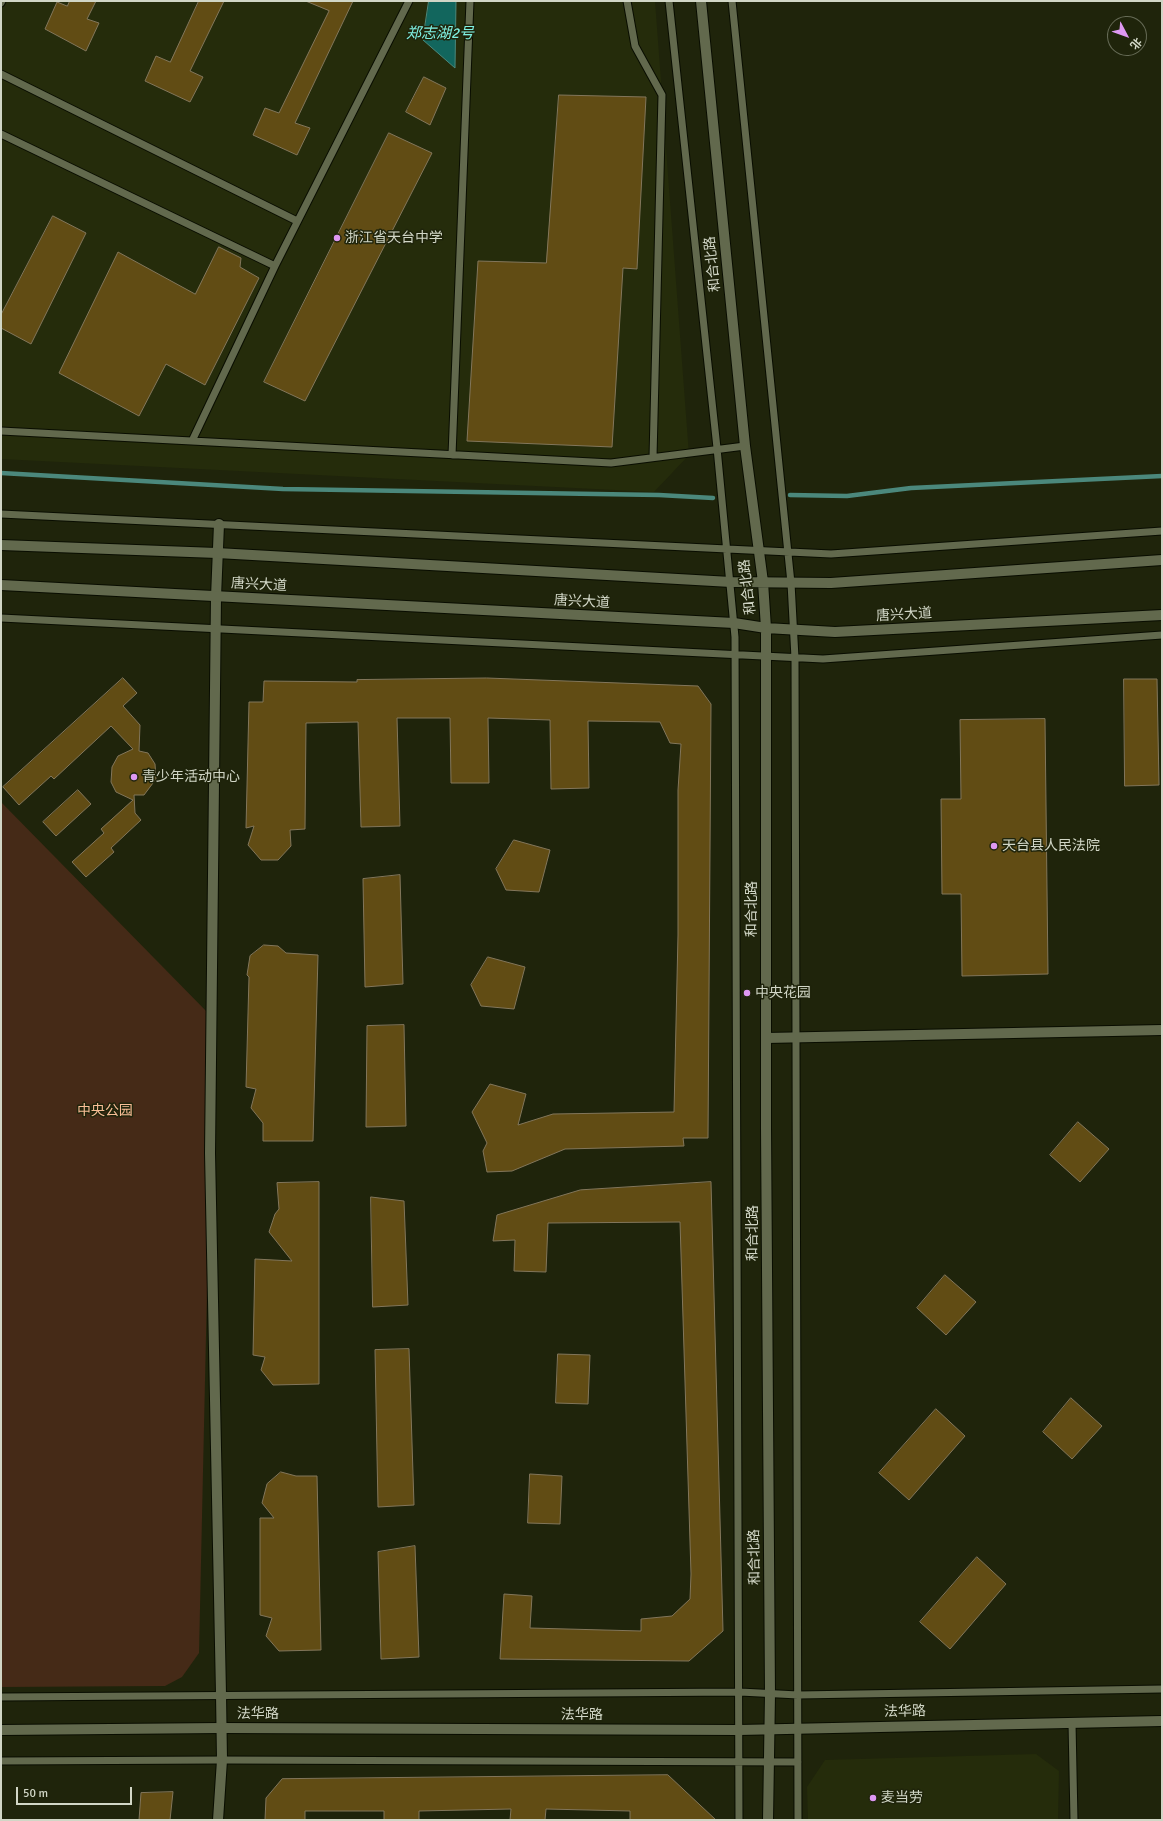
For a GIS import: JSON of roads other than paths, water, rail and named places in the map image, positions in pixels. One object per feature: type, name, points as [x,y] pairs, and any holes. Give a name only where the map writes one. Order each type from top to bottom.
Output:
[{"type":"main road","name":"和合北路","points":[[701,1],[745,446],[763,582],[766,628],[766,1038],[770,1694],[768,1820]]},
{"type":"main road","points":[[218,1820],[222,1760],[210,1153],[215,629],[219,524]]},
{"type":"main road","name":"唐兴大道","points":[[1,545],[217,553],[731,582],[791,583],[831,583],[1162,560]]},
{"type":"main road","name":"唐兴大道","points":[[1,585],[734,624],[766,628],[835,632],[1162,615]]},
{"type":"main road","points":[[766,1038],[1162,1030]]},
{"type":"main road","name":"法华路","points":[[1,1730],[221,1728],[740,1730],[769,1728],[1162,1721]]},
{"type":"lane","points":[[192,441],[275,266],[409,1]]},
{"type":"lane","points":[[452,455],[470,1]]},
{"type":"lane","points":[[627,1],[634,46],[662,95],[653,457]]},
{"type":"lane","points":[[669,1],[728,549],[734,624],[740,1692],[738,1762],[739,1820]]},
{"type":"lane","points":[[732,1],[788,552],[794,629],[798,1820]]},
{"type":"lane","points":[[1,74],[298,221]]},
{"type":"lane","points":[[1,134],[275,266]]},
{"type":"lane","points":[[1,431],[611,463],[717,448],[745,446]]},
{"type":"lane","points":[[1,514],[831,554],[1162,530]]},
{"type":"lane","points":[[1,618],[823,659],[1162,635]]},
{"type":"lane","points":[[1,1697],[221,1694],[740,1692],[798,1695],[1162,1689]]},
{"type":"lane","points":[[1072,1722],[1074,1820]]},
{"type":"lane","points":[[1,1761],[222,1760],[798,1762]]},
{"type":"water","name":"郑志湖2号","points":[[429,1],[456,1],[455,68],[423,40]]},
{"type":"waterway","points":[[1,473],[283,489],[659,495],[713,498]]},
{"type":"waterway","points":[[790,495],[847,496],[911,488],[1162,476]]},
{"type":"place","name":"浙江省天台中学","points":[[337,238]]},
{"type":"place","name":"青少年活动中心","points":[[134,777]]},
{"type":"place","name":"天台县人民法院","points":[[994,846]]},
{"type":"place","name":"中央花园","points":[[747,993]]},
{"type":"place","name":"麦当劳","points":[[873,1798]]},
{"type":"park label","name":"中央公园","points":[[105,1111]]}]
